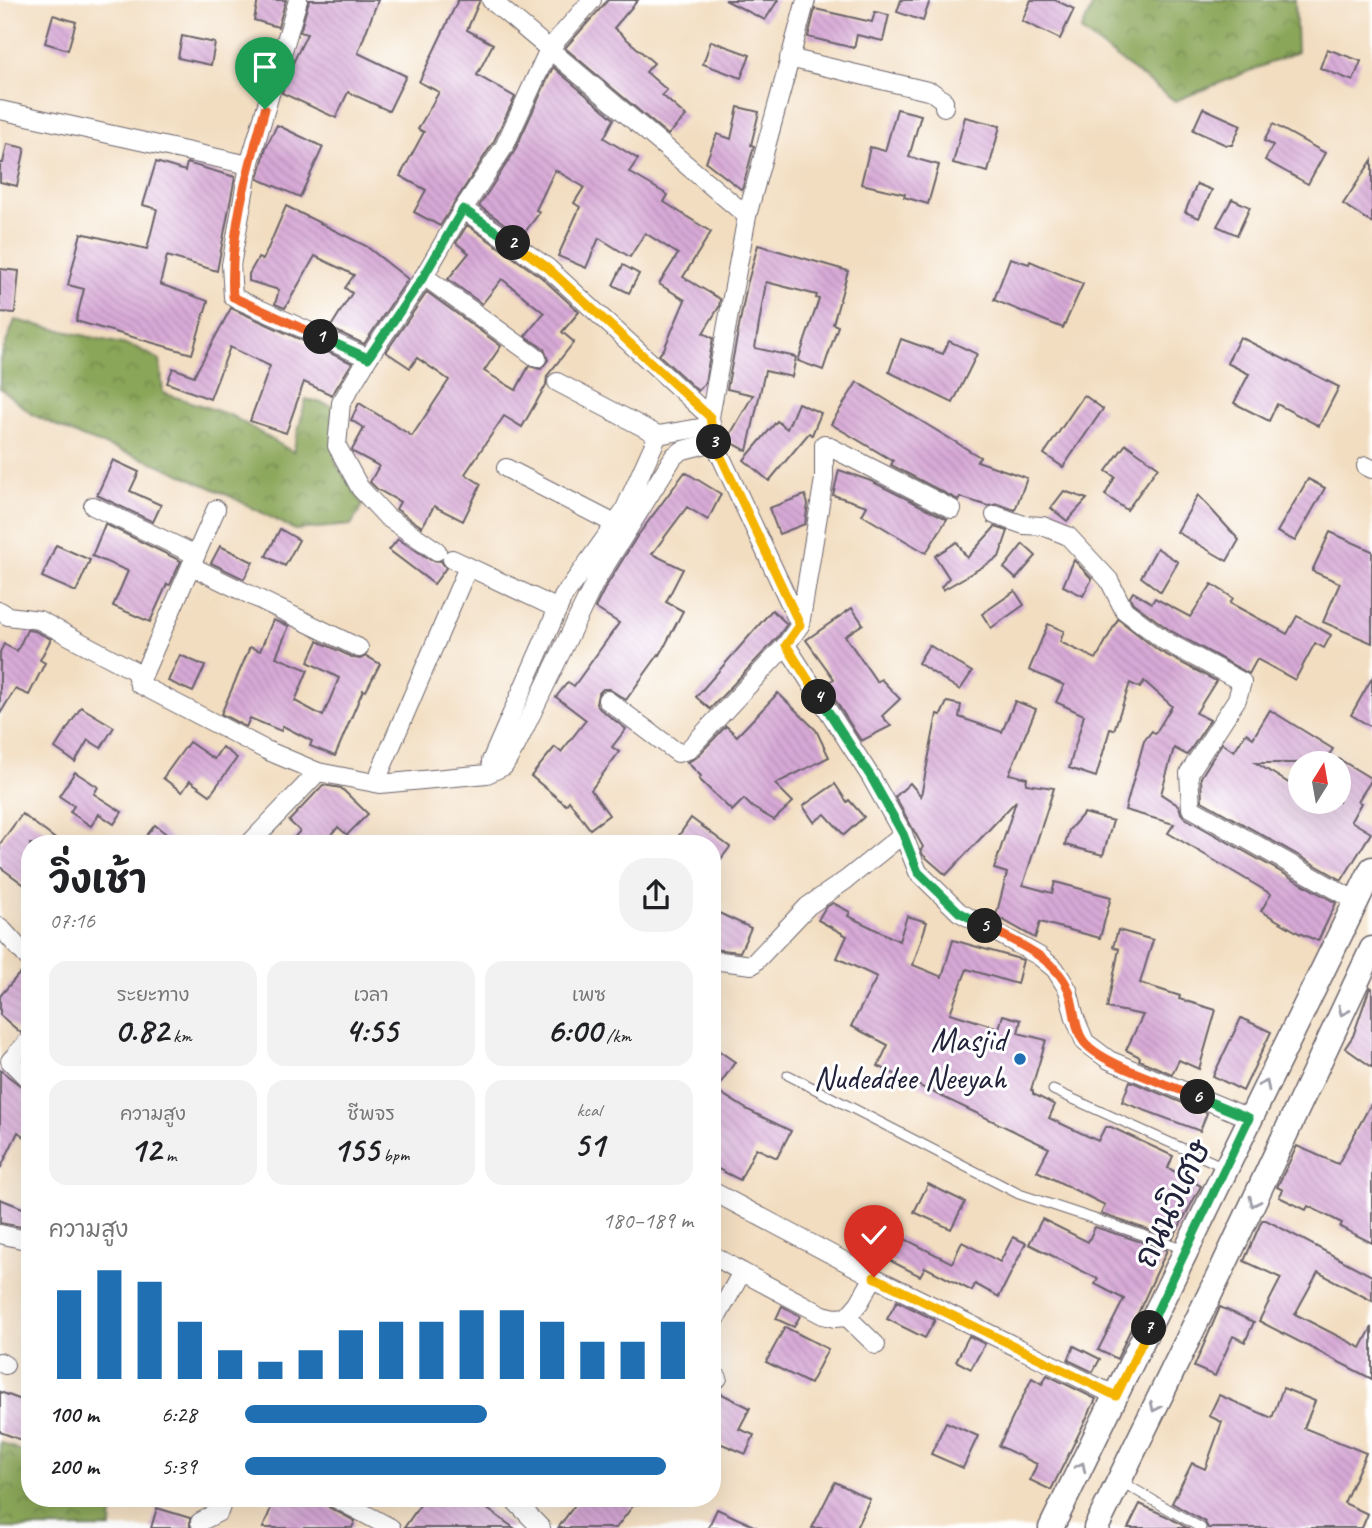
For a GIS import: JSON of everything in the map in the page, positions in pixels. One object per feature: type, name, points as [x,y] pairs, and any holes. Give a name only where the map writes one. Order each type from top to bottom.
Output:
[{"type":"main road","name":"ถนนวิเศษ","points":[[1051,1528],[1372,869]]},
{"type":"main road","points":[[1096,1528],[1224,1265],[1372,949]]},
{"type":"street","points":[[298,0],[249,165],[231,265],[233,297],[368,358]]},
{"type":"street","points":[[491,0],[747,216]]},
{"type":"street","points":[[558,609],[453,559],[387,517],[360,488],[337,446],[341,403],[504,146],[549,49],[592,0]]},
{"type":"street","points":[[0,611],[8,616],[38,620],[135,671],[139,684],[266,750],[318,772],[380,784],[487,774],[504,766],[595,582],[674,456],[712,428],[747,216],[806,0]]},
{"type":"street","points":[[789,58],[932,92],[944,101],[944,107]]},
{"type":"street","points":[[0,110],[249,165]]},
{"type":"street","points":[[463,209],[548,268],[712,428],[800,625]]},
{"type":"street","points":[[424,276],[537,358]]},
{"type":"street","points":[[557,382],[659,435],[712,428]]},
{"type":"street","points":[[491,761],[563,597],[622,513],[659,435]]},
{"type":"street","points":[[607,700],[678,753],[688,750],[786,645],[800,625],[824,478],[824,444],[952,509]]},
{"type":"street","points":[[506,468],[615,524]]},
{"type":"street","points":[[93,506],[359,648]]},
{"type":"street","points":[[139,684],[216,509]]},
{"type":"street","points":[[995,515],[1024,525],[1043,526],[1068,536],[1109,580],[1124,610],[1165,641],[1242,682],[1237,699],[1189,773],[1191,808],[1356,901]]},
{"type":"street","points":[[380,772],[453,559]]},
{"type":"street","points":[[786,645],[871,777],[903,834],[918,872],[959,912],[1039,956],[1055,969],[1069,990],[1084,1042],[1109,1060],[1249,1118]]},
{"type":"street","points":[[258,835],[318,772]]},
{"type":"street","points":[[721,962],[752,965],[808,906],[846,880],[903,834]]},
{"type":"street","points":[[0,927],[21,950]]},
{"type":"street","points":[[21,1049],[10,1061],[21,1072]]},
{"type":"street","points":[[721,1196],[874,1277],[1116,1396]]},
{"type":"street","points":[[0,1234],[21,1239]]},
{"type":"street","points":[[721,1260],[824,1315],[835,1318],[847,1317],[859,1303],[874,1277]]},
{"type":"street","points":[[721,1309],[742,1272]]},
{"type":"street","points":[[847,1317],[876,1345]]},
{"type":"street","points":[[200,1522],[219,1512],[221,1507]]},
{"type":"street","points":[[352,1507],[391,1528]]},
{"type":"street","points":[[521,1507],[541,1528]]},
{"type":"lane","points":[[788,1075],[1019,1194],[1187,1250]]},
{"type":"lane","points":[[1053,1090],[1225,1168]]},
{"type":"lane","points":[[1119,1480],[1201,1528]]},
{"type":"green space","points":[[1095,0],[1295,0],[1297,52],[1175,101],[1081,31]]},
{"type":"green space","points":[[15,320],[135,347],[160,360],[163,393],[230,415],[293,452],[306,399],[333,406],[336,463],[363,505],[351,525],[295,530],[232,497],[158,464],[79,436],[33,415],[0,388],[0,359]]},
{"type":"green space","points":[[0,1442],[21,1451],[21,1507],[112,1507],[111,1528],[0,1528]]},
{"type":"building","points":[[258,0],[286,0],[278,27],[254,20]]},
{"type":"building","points":[[309,0],[378,0],[358,53],[406,76],[389,111],[348,92],[336,118],[282,93],[288,73],[307,34],[300,32]]},
{"type":"building","points":[[458,0],[480,0],[467,30],[493,44],[477,75],[515,97],[494,141],[440,226],[414,212],[426,190],[400,176],[424,132],[418,129],[439,92],[419,82]]},
{"type":"building","points":[[608,0],[638,0],[614,28],[654,63],[646,72],[667,90],[662,95],[686,116],[668,135],[565,48]]},
{"type":"building","points":[[725,0],[778,0],[765,20]]},
{"type":"building","points":[[901,0],[930,0],[923,21],[897,12]]},
{"type":"building","points":[[1031,0],[1055,0],[1074,9],[1060,39],[1022,21]]},
{"type":"building","points":[[815,9],[872,22],[875,12],[889,15],[883,41],[857,35],[854,48],[808,37]]},
{"type":"building","points":[[53,15],[76,22],[68,50],[45,43]]},
{"type":"building","points":[[182,36],[215,43],[211,65],[178,58]]},
{"type":"building","points":[[711,41],[750,55],[741,78],[703,64]]},
{"type":"building","points":[[1327,49],[1361,61],[1353,81],[1320,68]]},
{"type":"building","points":[[553,67],[614,119],[604,138],[638,159],[629,172],[668,195],[664,202],[711,232],[683,277],[720,299],[719,307],[703,333],[713,338],[705,383],[698,391],[659,355],[685,300],[659,284],[678,254],[645,233],[630,257],[599,238],[586,268],[558,256],[580,207],[574,203],[584,187],[555,170],[536,210],[540,212],[522,236],[479,206],[514,152]]},
{"type":"building","points":[[738,107],[759,112],[751,145],[754,146],[742,190],[706,162],[717,134],[731,139]]},
{"type":"building","points":[[1203,108],[1241,125],[1232,145],[1226,145],[1193,130]]},
{"type":"building","points":[[897,109],[921,115],[909,157],[939,165],[928,204],[904,197],[905,194],[861,184],[870,147],[885,151]]},
{"type":"building","points":[[965,117],[1000,126],[988,172],[953,163]]},
{"type":"building","points":[[1273,124],[1325,153],[1308,184],[1265,160],[1273,145],[1264,141]]},
{"type":"building","points":[[277,125],[323,147],[300,197],[258,179],[266,147]]},
{"type":"building","points":[[7,144],[25,148],[17,186],[0,182],[0,163],[3,163]]},
{"type":"building","points":[[1372,160],[1372,223],[1343,204]]},
{"type":"building","points":[[156,162],[185,171],[187,163],[235,177],[217,271],[167,256],[160,284],[208,301],[192,354],[76,321],[84,289],[68,285],[81,233],[147,249],[157,209],[143,205]]},
{"type":"building","points":[[1197,184],[1212,190],[1199,218],[1185,212]]},
{"type":"building","points":[[1232,199],[1250,207],[1237,235],[1217,226]]},
{"type":"building","points":[[286,206],[366,246],[408,279],[364,344],[330,328],[352,293],[345,288],[354,275],[315,256],[285,308],[275,304],[279,290],[249,281],[249,274],[258,258],[263,260]]},
{"type":"building","points":[[467,225],[541,277],[579,312],[562,332],[574,342],[547,376],[546,385],[522,427],[504,416],[465,474],[481,484],[463,521],[434,506],[422,527],[396,509],[400,502],[370,482],[379,466],[353,452],[364,428],[351,420],[359,403],[412,436],[449,380],[417,358],[410,368],[386,352],[427,292],[501,346],[484,371],[516,390],[529,366],[541,369],[548,360],[544,349],[525,336],[544,313],[502,279],[482,304],[448,279],[469,253],[456,243]]},
{"type":"building","points":[[758,245],[848,271],[833,324],[838,326],[823,370],[798,361],[819,299],[816,298],[817,295],[766,282],[755,348],[796,357],[792,377],[765,371],[747,451],[727,440],[753,395],[727,389],[747,285]]},
{"type":"building","points":[[1010,258],[1029,264],[1030,261],[1083,284],[1063,328],[994,300]]},
{"type":"building","points":[[623,265],[639,274],[629,293],[613,285]]},
{"type":"building","points":[[0,269],[19,271],[15,313],[0,312]]},
{"type":"building","points":[[231,308],[352,363],[332,395],[304,382],[286,433],[250,421],[270,366],[230,347],[210,399],[167,383],[173,368],[194,376]]},
{"type":"building","points":[[1240,337],[1339,387],[1319,426],[1277,404],[1269,421],[1234,403],[1249,374],[1227,363]]},
{"type":"building","points":[[901,339],[943,354],[949,341],[977,354],[953,403],[889,372]]},
{"type":"building","points":[[857,382],[980,457],[977,461],[1027,478],[1015,510],[998,504],[988,506],[960,497],[958,500],[891,465],[893,461],[831,424]]},
{"type":"building","points":[[1084,395],[1103,409],[1063,467],[1044,454]]},
{"type":"building","points":[[798,403],[821,413],[812,435],[809,433],[769,481],[744,460],[777,421],[787,429]]},
{"type":"building","points":[[1126,444],[1158,467],[1127,510],[1105,495],[1115,477],[1106,471]]},
{"type":"building","points":[[113,460],[139,472],[130,491],[161,505],[153,522],[97,495]]},
{"type":"building","points":[[839,470],[871,481],[947,519],[926,553],[862,515],[867,506],[833,495]]},
{"type":"building","points":[[685,472],[721,494],[708,520],[687,507],[652,554],[683,569],[666,602],[683,611],[660,655],[626,700],[609,689],[603,689],[598,694],[596,704],[600,709],[626,729],[612,747],[619,752],[591,790],[609,815],[590,829],[569,801],[566,805],[531,776],[555,747],[561,752],[586,720],[556,697],[568,682],[574,686],[619,623],[595,608],[636,538]]},
{"type":"building","points":[[1308,479],[1325,488],[1295,541],[1277,532]]},
{"type":"building","points":[[1064,491],[1087,499],[1067,521],[1051,508]]},
{"type":"building","points":[[805,495],[808,504],[805,524],[779,534],[769,508]]},
{"type":"building","points":[[1198,495],[1239,540],[1227,561],[1177,532]]},
{"type":"building","points":[[105,524],[181,561],[150,622],[113,606],[128,571],[92,556]]},
{"type":"building","points":[[995,527],[1008,531],[999,557],[943,590],[941,587],[949,578],[935,556],[957,542],[967,558]]},
{"type":"building","points":[[280,529],[299,540],[285,566],[266,556]]},
{"type":"building","points":[[1330,532],[1372,551],[1372,643],[1323,622],[1340,583],[1312,571]]},
{"type":"building","points":[[398,539],[431,560],[441,561],[446,568],[434,584],[389,550]]},
{"type":"building","points":[[1023,544],[1036,556],[1016,579],[1004,568]]},
{"type":"building","points":[[56,545],[90,560],[76,592],[42,577]]},
{"type":"building","points":[[220,546],[253,562],[244,579],[211,563]]},
{"type":"building","points":[[1157,548],[1178,562],[1161,592],[1141,577]]},
{"type":"building","points":[[1074,560],[1092,579],[1083,596],[1063,586]]},
{"type":"building","points":[[1212,584],[1233,598],[1230,603],[1287,634],[1297,616],[1331,635],[1324,648],[1315,643],[1295,680],[1257,659],[1249,674],[1171,631],[1133,603],[1130,597],[1133,592],[1152,603],[1155,598],[1190,617]]},
{"type":"building","points":[[1015,591],[1024,605],[991,628],[982,614]]},
{"type":"building","points":[[852,608],[863,624],[845,636],[877,682],[881,679],[900,699],[882,716],[891,726],[861,741],[825,684],[834,679],[806,640]]},
{"type":"building","points":[[772,610],[787,624],[710,709],[696,697]]},
{"type":"building","points":[[1118,619],[1159,651],[1216,681],[1196,713],[1210,720],[1187,755],[1174,748],[1161,794],[1179,806],[1185,818],[1336,903],[1318,941],[1261,911],[1271,894],[1168,833],[1174,824],[1125,810],[1144,741],[1152,731],[1155,734],[1172,706],[1144,681],[1140,688],[1130,683],[1114,730],[1110,729],[1096,777],[1069,768],[1084,715],[1056,702],[1064,685],[1029,670],[1048,624],[1064,631],[1060,642],[1096,659]]},
{"type":"building","points":[[273,620],[289,626],[276,657],[308,670],[295,701],[323,716],[339,678],[308,662],[318,641],[354,658],[366,656],[380,664],[366,691],[363,690],[335,756],[310,746],[312,741],[283,726],[281,731],[250,718],[246,727],[221,714],[250,647],[260,651]]},
{"type":"building","points":[[27,630],[51,639],[40,660],[45,663],[29,695],[15,689],[0,714],[0,652],[4,644],[17,651]]},
{"type":"building","points":[[929,645],[972,672],[960,690],[918,663]]},
{"type":"building","points":[[180,655],[205,666],[193,692],[168,681]]},
{"type":"building","points":[[1372,678],[1372,727],[1351,715]]},
{"type":"building","points":[[778,693],[816,730],[829,757],[775,784],[793,802],[774,820],[744,799],[732,811],[699,779],[701,776],[687,762],[696,758],[726,726],[737,736]]},
{"type":"building","points":[[1015,701],[1036,709],[1009,774],[1027,778],[1026,784],[1054,788],[1023,885],[1052,893],[1055,882],[1111,897],[1100,938],[1040,922],[1035,938],[996,916],[1007,873],[994,869],[1016,801],[946,875],[923,855],[923,847],[895,797],[910,783],[921,796],[937,714],[941,715],[947,702],[961,705],[959,717],[1002,732]]},
{"type":"building","points":[[81,707],[114,727],[101,748],[88,740],[75,762],[55,748]]},
{"type":"building","points":[[1270,710],[1333,749],[1288,751],[1288,763],[1256,763],[1288,783],[1288,814],[1351,814],[1351,766],[1372,779],[1358,801],[1361,803],[1351,821],[1371,833],[1342,880],[1202,801],[1201,777],[1222,743],[1234,751],[1246,733],[1253,738]]},
{"type":"building","points":[[189,742],[214,759],[222,747],[237,758],[210,795],[190,781],[182,792],[163,778]]},
{"type":"building","points":[[75,772],[98,787],[94,794],[122,812],[114,824],[99,814],[91,826],[70,812],[74,806],[59,796]]},
{"type":"building","points":[[835,784],[847,802],[849,800],[864,817],[844,835],[825,814],[814,822],[803,806]]},
{"type":"building","points":[[323,785],[341,788],[368,814],[347,835],[338,827],[331,835],[296,835],[300,831],[289,821]]},
{"type":"building","points":[[1084,813],[1113,821],[1103,855],[1065,845],[1069,830]]},
{"type":"building","points":[[22,814],[50,835],[21,835],[21,882],[0,867],[0,844]]},
{"type":"building","points":[[691,818],[714,835],[679,835]]},
{"type":"building","points":[[155,825],[168,835],[147,835]]},
{"type":"building","points":[[721,840],[730,847],[721,859]]},
{"type":"building","points":[[833,903],[850,912],[848,916],[899,941],[907,916],[927,922],[913,965],[942,977],[953,940],[1023,960],[1017,984],[967,969],[950,1013],[999,1028],[1003,1015],[1021,1020],[1018,1033],[1046,1040],[1031,1090],[1033,1094],[1055,1105],[1049,1118],[1098,1141],[1105,1127],[1111,1127],[1173,1156],[1168,1168],[1201,1186],[1173,1238],[1101,1214],[1105,1205],[1037,1171],[1049,1148],[878,1066],[888,1045],[851,1026],[877,977],[837,958],[847,936],[818,920],[825,908]]},
{"type":"building","points":[[721,914],[751,928],[740,952],[721,950]]},
{"type":"building","points":[[1118,930],[1153,940],[1140,983],[1216,1010],[1199,1069],[1179,1060],[1172,1074],[1139,1060],[1140,1057],[1126,1050],[1143,1015],[1107,1008],[1119,949],[1113,947]]},
{"type":"building","points":[[19,974],[21,976],[21,1033],[0,1015],[0,996]]},
{"type":"building","points":[[1370,987],[1372,1067],[1345,1048],[1353,1036]]},
{"type":"building","points":[[1241,1018],[1271,1032],[1243,1091],[1213,1076]]},
{"type":"building","points":[[721,1052],[735,1062],[721,1083]]},
{"type":"building","points":[[0,1070],[21,1086],[21,1134],[18,1132],[0,1169]]},
{"type":"building","points":[[1130,1081],[1207,1113],[1200,1131],[1122,1102]]},
{"type":"building","points":[[721,1093],[791,1131],[777,1158],[756,1148],[740,1180],[721,1170]]},
{"type":"building","points":[[1372,1102],[1372,1243],[1340,1227],[1342,1223],[1308,1206],[1306,1210],[1279,1197],[1283,1190],[1277,1187],[1297,1146],[1338,1164]]},
{"type":"building","points":[[928,1184],[965,1202],[951,1229],[914,1212]]},
{"type":"building","points":[[0,1199],[21,1207],[21,1227],[0,1223]]},
{"type":"building","points":[[1042,1219],[1088,1242],[1095,1227],[1167,1250],[1117,1359],[1098,1350],[1124,1299],[1095,1284],[1098,1279],[1029,1244]]},
{"type":"building","points":[[1262,1220],[1372,1276],[1372,1301],[1318,1272],[1295,1314],[1361,1348],[1372,1327],[1372,1379],[1259,1321],[1281,1278],[1244,1261]]},
{"type":"building","points":[[899,1236],[952,1263],[962,1242],[1000,1262],[1013,1237],[1026,1243],[999,1297],[975,1284],[972,1291],[925,1267],[920,1276],[887,1259]]},
{"type":"building","points":[[897,1301],[935,1320],[925,1338],[887,1319]]},
{"type":"building","points":[[782,1306],[800,1316],[794,1327],[776,1319]]},
{"type":"building","points":[[1220,1307],[1254,1322],[1245,1342],[1233,1336],[1215,1376],[1194,1367]]},
{"type":"building","points":[[785,1327],[828,1349],[810,1384],[766,1362]]},
{"type":"building","points":[[969,1336],[985,1344],[971,1369],[956,1361]]},
{"type":"building","points":[[1074,1346],[1100,1359],[1093,1372],[1068,1360]]},
{"type":"building","points":[[1047,1375],[1096,1399],[1051,1490],[1030,1480],[1037,1464],[999,1446],[1032,1378],[1042,1384]]},
{"type":"building","points":[[1283,1388],[1315,1401],[1304,1428],[1366,1453],[1344,1503],[1368,1514],[1362,1528],[1208,1528],[1205,1522],[1172,1503],[1192,1463],[1205,1469],[1222,1422],[1209,1416],[1219,1395],[1272,1418]]},
{"type":"building","points":[[0,1392],[21,1400],[21,1440],[0,1432]]},
{"type":"building","points":[[721,1394],[750,1408],[739,1429],[754,1435],[746,1454],[721,1444]]},
{"type":"building","points":[[946,1422],[978,1436],[963,1468],[931,1454]]},
{"type":"building","points":[[835,1482],[870,1499],[856,1528],[812,1528]]},
{"type":"building","points":[[1140,1504],[1166,1516],[1187,1528],[1128,1528]]},
{"type":"building","points":[[271,1507],[329,1507],[355,1521],[352,1528],[263,1528]]},
{"type":"building","points":[[419,1507],[485,1507],[514,1528],[404,1528]]},
{"type":"building","points":[[573,1507],[632,1507],[616,1528],[558,1528]]},
{"type":"building","points":[[157,1508],[190,1518],[190,1528],[151,1528]]},
{"type":"building","points":[[717,1509],[758,1528],[708,1528]]},
{"type":"place","name":"Masjid Nudeddee Neeyah","points":[[1020,1059]]},
{"type":"route","points":[[265,109],[249,165],[231,265],[233,297],[368,358],[424,276],[463,209],[548,268],[710,417],[714,442],[800,625],[786,645],[871,777],[903,834],[918,872],[959,912],[1039,956],[1055,969],[1069,990],[1084,1042],[1109,1060],[1249,1118],[1116,1396],[874,1277]]}]
